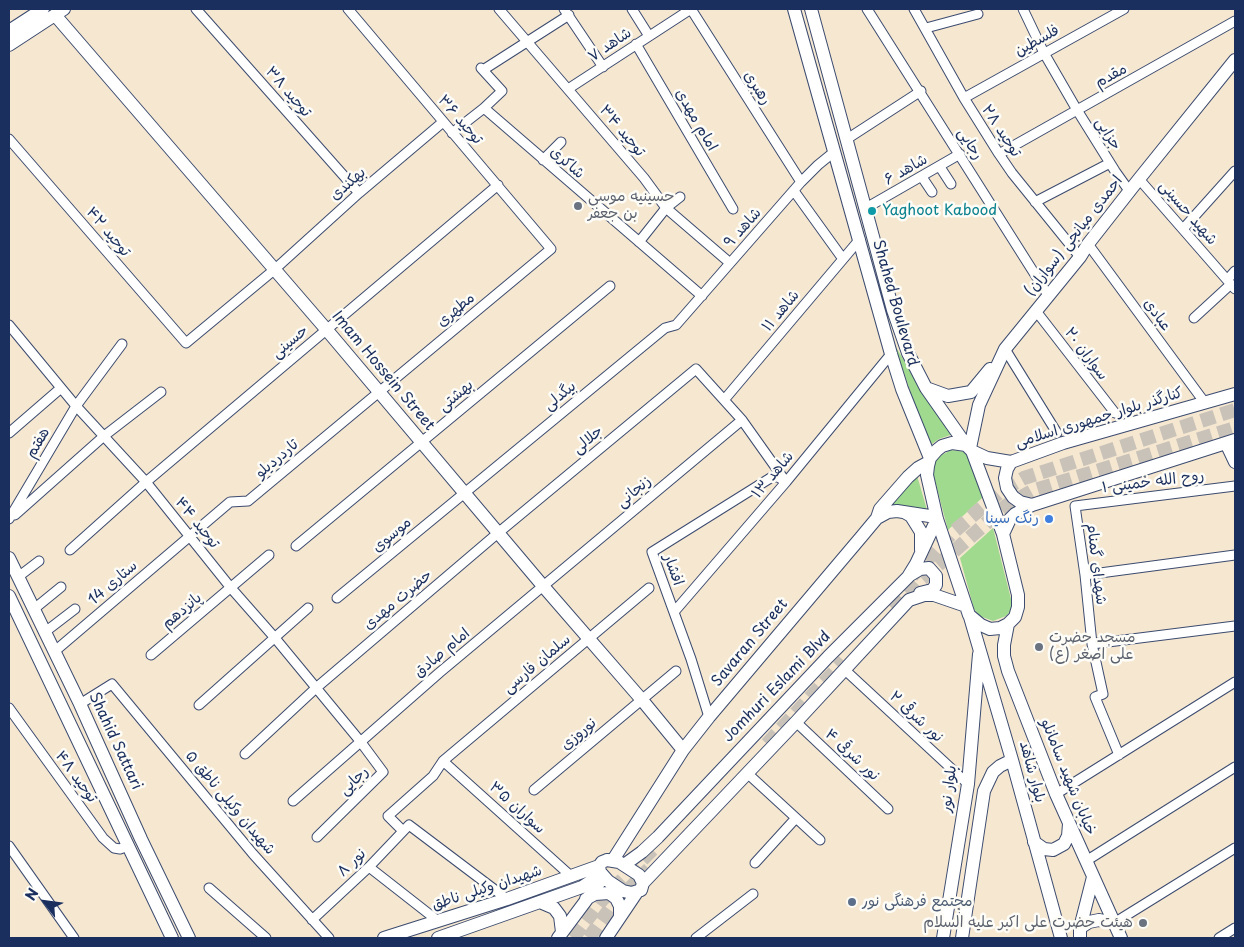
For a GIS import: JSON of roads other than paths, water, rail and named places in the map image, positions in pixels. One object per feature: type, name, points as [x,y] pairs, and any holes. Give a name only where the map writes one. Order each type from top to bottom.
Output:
[{"type":"main road","points":[[9,31],[43,9]]},
{"type":"main road","name":"Shahed Boulevard","points":[[794,9],[891,354],[902,389],[930,460]]},
{"type":"main road","name":"Shahed Boulevard","points":[[811,9],[894,310],[908,353],[926,388],[969,448],[1003,534]]},
{"type":"main road","points":[[9,44],[60,12]]},
{"type":"main road","name":"Imam Hossein Street","points":[[60,12],[274,270],[683,750]]},
{"type":"main road","name":"احمدی میانجی (سواران)","points":[[969,448],[979,405],[1006,349],[1235,60]]},
{"type":"main road","points":[[926,388],[948,396],[971,392],[1006,349]]},
{"type":"main road","name":"کنارگذر بلوار جمهوری اسلامی","points":[[969,448],[995,460],[1011,462],[1063,443],[1235,394]]},
{"type":"main road","points":[[1003,534],[1010,519],[1015,514],[1032,505],[1230,441],[1235,462]]},
{"type":"main road","name":"Savaran Street","points":[[618,862],[683,750],[708,717],[877,518],[880,509],[908,477],[930,460],[937,450],[947,444],[957,443],[969,448]]},
{"type":"main road","name":"بلوار شاهد","points":[[930,460],[926,475],[936,518],[979,644],[1061,938]]},
{"type":"main road","points":[[1011,462],[1005,478],[1007,488],[1013,497],[1020,502],[1032,505]]},
{"type":"main road","points":[[877,518],[888,512],[904,512],[936,518]]},
{"type":"main road","points":[[904,512],[911,516],[921,532],[920,555]]},
{"type":"main road","name":"Jomhuri Eslami Blvd","points":[[602,872],[602,862],[607,860],[618,862],[642,852],[828,657],[908,577],[936,518]]},
{"type":"main road","name":"خیابان شهید سامانلو","points":[[1003,534],[1018,595],[1018,607],[1015,617],[1008,624],[1004,646],[1004,656],[1008,671],[1056,794],[1121,938]]},
{"type":"main road","name":"Shahid Sattari","points":[[9,558],[80,704],[141,839],[189,938]]},
{"type":"main road","points":[[560,935],[602,872],[614,886],[623,891],[632,893],[640,887],[909,600],[918,594],[932,590],[937,580],[933,571],[929,568],[920,569],[908,577]]},
{"type":"main road","points":[[909,600],[924,595],[934,595],[968,610],[981,625],[990,629],[1000,628],[1008,624]]},
{"type":"main road","points":[[9,596],[172,938]]},
{"type":"main road","name":"بلوار نور","points":[[943,938],[968,784],[979,644]]},
{"type":"main road","points":[[962,938],[984,790],[993,772],[1012,760]]},
{"type":"main road","points":[[1034,842],[1044,849],[1053,850],[1064,844],[1068,836],[1069,824]]},
{"type":"main road","points":[[128,846],[141,839]]},
{"type":"main road","points":[[642,852],[643,864],[646,867],[654,869],[659,867]]},
{"type":"main road","points":[[606,938],[640,887],[639,875],[618,862]]},
{"type":"main road","name":"شهیدان وکیلی ناطق","points":[[384,938],[572,877],[602,872]]},
{"type":"main road","name":"شهیدان وکیلی ناطق","points":[[438,938],[582,887],[602,872]]},
{"type":"main road","points":[[1080,933],[1093,877]]},
{"type":"main road","points":[[586,898],[595,894],[609,894],[616,898],[620,906],[620,917]]},
{"type":"main road","points":[[540,902],[554,908],[560,916],[560,935]]},
{"type":"main road","points":[[1080,933],[1089,922],[1099,920],[1114,923]]},
{"type":"street","name":"توحید ۳۸","points":[[196,9],[359,193]]},
{"type":"street","name":"توحید ۳۶","points":[[348,9],[551,248]]},
{"type":"street","name":"توحید ۳۴","points":[[499,9],[644,178],[666,208],[730,263]]},
{"type":"street","points":[[632,9],[649,36]]},
{"type":"street","name":"شاهد ۷","points":[[568,89],[689,9]]},
{"type":"street","name":"رهبری","points":[[689,9],[801,182]]},
{"type":"street","name":"رجایی","points":[[867,9],[921,91],[1048,295]]},
{"type":"street","name":"توحید ۲۸","points":[[914,9],[964,98],[999,154],[1080,258]]},
{"type":"street","name":"جزایی","points":[[1024,9],[1044,53],[1110,163],[1130,192]]},
{"type":"street","name":"فلسطین","points":[[964,98],[1124,9]]},
{"type":"street","points":[[452,133],[502,91],[482,69],[527,41],[566,12],[603,67]]},
{"type":"street","points":[[926,28],[978,14]]},
{"type":"street","name":"مقدم","points":[[999,154],[1235,21]]},
{"type":"street","name":"امام مهدی","points":[[636,44],[733,209]]},
{"type":"street","points":[[847,139],[921,91]]},
{"type":"street","name":"شاکری","points":[[484,108],[702,296]]},
{"type":"street","name":"بهکندی","points":[[186,344],[274,270],[359,193],[443,122]]},
{"type":"street","name":"توحید ۴۲","points":[[9,139],[186,344]]},
{"type":"street","points":[[543,160],[561,142]]},
{"type":"street","name":"شاهد ۹","points":[[676,326],[801,182],[834,152]]},
{"type":"street","name":"شاهد ۶","points":[[866,208],[960,154]]},
{"type":"street","points":[[1035,202],[1110,163]]},
{"type":"street","points":[[940,167],[951,184]]},
{"type":"street","points":[[1183,229],[1235,171]]},
{"type":"street","points":[[922,177],[932,192]]},
{"type":"street","name":"شهید حسینی","points":[[1139,179],[1231,284]]},
{"type":"street","name":"حسینی","points":[[70,550],[146,482],[498,185]]},
{"type":"street","points":[[794,191],[843,259]]},
{"type":"street","points":[[638,242],[666,208],[680,197]]},
{"type":"street","name":"شاهد ۱۱","points":[[724,400],[860,240]]},
{"type":"street","name":"عبادی","points":[[1088,244],[1204,403]]},
{"type":"street","name":"مطهری","points":[[379,392],[551,248]]},
{"type":"street","points":[[1194,318],[1231,284],[1235,271]]},
{"type":"street","name":"بهشتی","points":[[296,546],[610,286]]},
{"type":"street","name":"سواران ۲۰","points":[[1036,310],[1115,414]]},
{"type":"street","name":"توحید ۴۴","points":[[9,325],[76,406],[146,482],[231,588],[360,741]]},
{"type":"street","name":"بیگدلی","points":[[464,493],[665,328],[676,326]]},
{"type":"street","name":"هفتم","points":[[9,519],[76,406],[122,344]]},
{"type":"street","points":[[1006,349],[1057,433]]},
{"type":"street","name":"شاهد ۱۳","points":[[674,612],[786,482],[891,354]]},
{"type":"street","name":"جلالی","points":[[498,533],[696,369],[724,400]]},
{"type":"street","points":[[9,433],[61,388]]},
{"type":"street","points":[[9,519],[104,436],[161,392]]},
{"type":"street","name":"تاردردیلو","points":[[189,535],[230,502],[248,501],[379,392]]},
{"type":"street","points":[[724,400],[742,420],[786,482]]},
{"type":"street","name":"زنجانی","points":[[543,586],[742,420]]},
{"type":"street","name":"افشار","points":[[708,717],[691,659],[652,552],[772,478],[778,477],[786,482]]},
{"type":"street","name":"روح الله خمینی ۱","points":[[1075,506],[1235,486]]},
{"type":"street","name":"موسوی","points":[[337,598],[464,493]]},
{"type":"street","name":"شهدای گمنام","points":[[1075,506],[1092,644],[1103,694],[1095,697],[1119,755]]},
{"type":"street","name":"حضرت مهدی","points":[[245,754],[316,688],[498,533]]},
{"type":"street","name":"ستاری 14","points":[[54,652],[189,535]]},
{"type":"street","name":"پانزدهم","points":[[151,656],[269,555]]},
{"type":"street","points":[[1085,575],[1235,555]]},
{"type":"street","points":[[18,577],[40,560]]},
{"type":"street","name":"امام صادق","points":[[293,802],[360,741],[543,586]]},
{"type":"street","points":[[34,609],[61,587]]},
{"type":"street","name":"سلمان فارسی","points":[[407,828],[388,816],[433,776],[443,760],[649,588]]},
{"type":"street","points":[[45,632],[75,608]]},
{"type":"street","points":[[200,705],[308,608]]},
{"type":"street","points":[[1092,644],[1235,626]]},
{"type":"street","name":"نور شرقی ۲","points":[[845,670],[968,784]]},
{"type":"street","name":"نوروزی","points":[[534,790],[676,671]]},
{"type":"street","points":[[1056,794],[1235,682]]},
{"type":"street","name":"شهیدان وکیلی ناطق ۵","points":[[80,704],[112,684],[252,854],[329,938]]},
{"type":"street","name":"توحید ۴۸","points":[[9,708],[104,838],[114,848],[120,849],[128,846]]},
{"type":"street","name":"نور شرقی ۴","points":[[796,722],[888,809]]},
{"type":"street","name":"رجایی","points":[[316,837],[383,772],[360,741]]},
{"type":"street","name":"سواران ۳۵","points":[[443,760],[572,877]]},
{"type":"street","points":[[1086,861],[1235,766]]},
{"type":"street","points":[[747,773],[820,840]]},
{"type":"street","points":[[755,863],[796,818]]},
{"type":"street","points":[[407,828],[508,899]]},
{"type":"street","name":"نور ۸","points":[[312,920],[369,867],[407,828]]},
{"type":"street","points":[[9,846],[74,938]]},
{"type":"street","points":[[1114,923],[1235,848]]},
{"type":"street","points":[[369,867],[438,921]]},
{"type":"street","points":[[209,888],[266,938]]},
{"type":"street","points":[[696,938],[753,894]]},
{"type":"street","points":[[1219,938],[1235,928]]},
{"type":"tunnel","points":[[912,576],[950,535],[1001,491],[1024,478],[1235,410]]},
{"type":"tunnel","points":[[893,609],[921,580],[1007,505],[1032,491],[1235,428]]},
{"type":"tunnel","points":[[767,744],[844,661]]},
{"type":"tunnel","points":[[573,938],[602,900],[656,846]]},
{"type":"tunnel","points":[[589,938],[611,907],[649,869]]},
{"type":"place","name":"حسینیه موسی بن جعفر","points":[[578,206]]},
{"type":"place","name":"Yaghoot Kabood","points":[[872,211]]},
{"type":"place","name":"رنگ سینا","points":[[1049,519]]},
{"type":"place","name":"مسجد حضرت علی اصغر (ع)","points":[[1039,647]]},
{"type":"place","name":"مجتمع فرهنگی نور","points":[[852,902]]},
{"type":"place","name":"هیئت حضرت علی اکبر علیه السلام","points":[[1143,923]]}]
